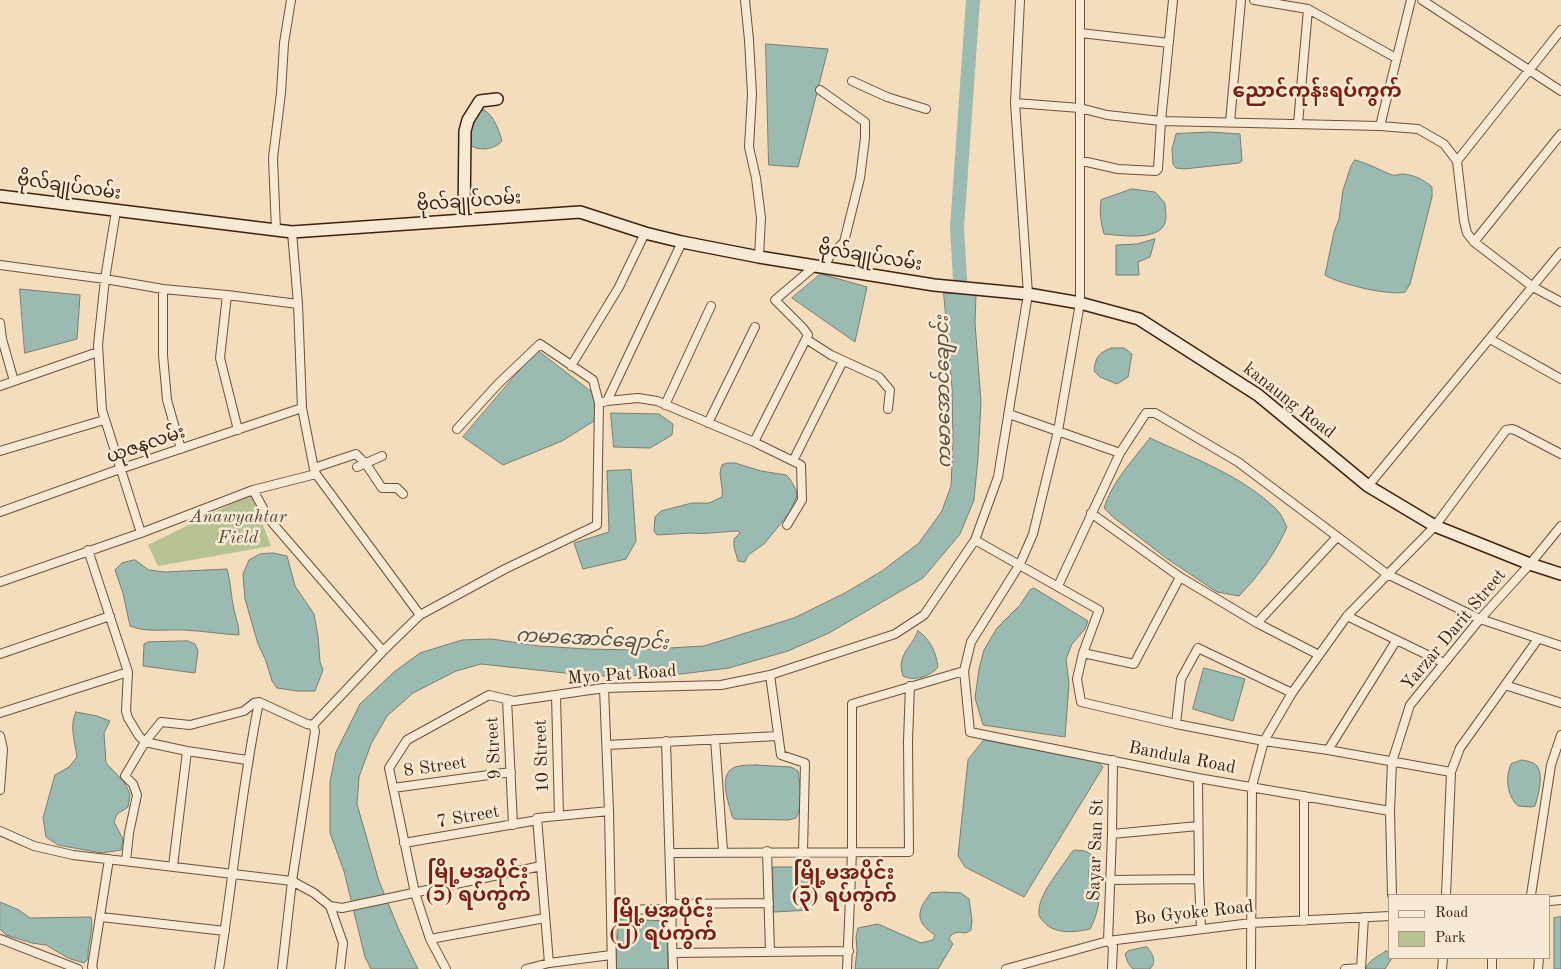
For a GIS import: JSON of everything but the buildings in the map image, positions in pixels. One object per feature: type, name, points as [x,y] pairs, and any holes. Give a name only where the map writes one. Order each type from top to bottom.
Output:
[{"type":"street","points":[[276,230],[273,158],[281,93],[284,43],[291,0]]},
{"type":"street","points":[[745,0],[752,94],[749,147],[756,178],[761,218],[759,257]]},
{"type":"street","name":"Myo Pat Road","points":[[446,969],[430,940],[415,894],[389,768],[407,740],[489,695],[514,701],[604,688],[720,685],[770,675],[895,634],[924,615],[975,540],[998,477],[1028,294],[1015,103],[1020,0]]},
{"type":"street","points":[[847,969],[852,852],[852,704],[964,671],[971,642],[1020,564],[1033,534],[1058,431],[1080,303],[1080,0]]},
{"type":"street","points":[[1080,162],[1118,169],[1156,172],[1160,164],[1161,121],[1174,0]]},
{"type":"street","points":[[1230,122],[1241,0]]},
{"type":"street","points":[[1254,0],[1308,9],[1396,58]]},
{"type":"street","points":[[1380,126],[1411,0]]},
{"type":"street","points":[[1422,0],[1561,91]]},
{"type":"street","points":[[1298,124],[1308,9]]},
{"type":"street","points":[[1456,161],[1561,30]]},
{"type":"street","points":[[1080,33],[1169,44]]},
{"type":"street","points":[[852,81],[887,97],[926,109]]},
{"type":"street","points":[[754,442],[808,336],[803,328],[775,300],[830,258],[844,242],[860,178],[866,138],[865,122],[820,90]]},
{"type":"street","points":[[464,220],[465,131],[468,120],[480,101],[497,99]]},
{"type":"street","points":[[1015,103],[1080,108],[1107,115],[1161,121],[1380,126],[1418,129],[1444,144],[1456,161],[1464,222],[1467,233],[1474,242],[1533,287],[1561,302]]},
{"type":"street","points":[[1474,242],[1561,134]]},
{"type":"street","name":"ဗိုလ်ချုပ်လမ်း","points":[[0,196],[292,232],[580,212],[645,233],[682,242],[759,257],[934,285],[984,291]]},
{"type":"street","points":[[116,211],[98,352],[102,410],[141,532]]},
{"type":"street","points":[[292,232],[298,304],[302,408],[315,472],[420,615]]},
{"type":"street","points":[[571,366],[619,287],[645,233]]},
{"type":"street","points":[[313,725],[420,615],[505,569],[597,525],[597,457],[603,402],[682,242]]},
{"type":"street","points":[[1368,486],[1561,252]]},
{"type":"street","points":[[0,268],[106,279],[163,289],[298,304]]},
{"type":"street","points":[[163,289],[163,355],[167,400],[180,449]]},
{"type":"street","name":"kanaung Road","points":[[984,291],[1028,294],[1080,303],[1139,319],[1258,395],[1368,486],[1435,526],[1530,564],[1561,574]]},
{"type":"street","points":[[227,295],[220,358],[238,430]]},
{"type":"street","points":[[665,405],[711,306]]},
{"type":"street","points":[[0,322],[2,339],[14,381]]},
{"type":"street","points":[[708,423],[755,327]]},
{"type":"street","points":[[806,339],[843,361],[873,373],[883,380],[890,390],[888,409]]},
{"type":"street","points":[[1490,339],[1561,379]]},
{"type":"street","points":[[457,429],[498,384],[540,344],[593,380],[603,402]]},
{"type":"street","points":[[0,386],[98,352]]},
{"type":"street","points":[[793,461],[843,361]]},
{"type":"street","points":[[603,402],[638,398],[657,401],[801,464],[802,500],[787,525]]},
{"type":"street","name":"ယုဇနလမ်း","points":[[0,512],[120,469],[302,408]]},
{"type":"street","points":[[1058,586],[1120,453],[1146,413],[1155,413],[1238,462],[1387,574],[1480,619],[1561,646]]},
{"type":"street","points":[[1009,414],[1120,453]]},
{"type":"street","points":[[0,451],[104,420]]},
{"type":"street","points":[[1251,969],[1252,786],[1264,741],[1292,693],[1348,616],[1435,526],[1506,430],[1512,429],[1517,431],[1561,454]]},
{"type":"street","points":[[0,582],[253,490],[315,472],[355,454],[358,454],[366,464],[382,488],[397,488],[403,494]]},
{"type":"street","points":[[357,467],[382,456]]},
{"type":"street","points":[[253,490],[269,519],[383,651]]},
{"type":"street","points":[[1091,513],[1180,577],[1257,623],[1319,655]]},
{"type":"street","name":"Yarzar Darit Street","points":[[1392,894],[1390,811],[1392,762],[1410,705],[1480,619],[1530,564],[1561,526]]},
{"type":"street","points":[[1257,623],[1337,536]]},
{"type":"street","points":[[975,540],[1100,610],[1083,653],[1077,679],[1082,702],[1176,724],[1264,741],[1328,750],[1451,772]]},
{"type":"street","points":[[88,550],[128,672],[126,711],[135,730],[145,742],[187,752],[247,760]]},
{"type":"street","points":[[1083,653],[1134,664],[1180,577]]},
{"type":"street","points":[[0,654],[110,616]]},
{"type":"street","points":[[1348,616],[1444,663]]},
{"type":"street","points":[[1446,894],[1451,772],[1460,748],[1538,639]]},
{"type":"street","points":[[1328,750],[1396,640]]},
{"type":"street","points":[[1176,724],[1181,679],[1198,648],[1292,693]]},
{"type":"street","name":"Bandula Road","points":[[964,671],[970,732],[1198,778],[1390,811]]},
{"type":"street","points":[[0,713],[128,672]]},
{"type":"street","points":[[770,675],[781,755],[805,763],[804,852]]},
{"type":"street","points":[[1505,685],[1561,703]]},
{"type":"street","points":[[670,852],[909,852],[908,742],[910,686]]},
{"type":"street","points":[[604,688],[612,969]]},
{"type":"street","name":"10 Street","points":[[556,695],[559,816]]},
{"type":"street","name":"9 Street","points":[[507,699],[513,825]]},
{"type":"street","points":[[258,702],[313,725]]},
{"type":"street","points":[[126,861],[137,795],[133,784],[125,776],[145,742],[161,722],[190,725],[244,711],[258,702]]},
{"type":"street","points":[[219,969],[247,760],[258,702]]},
{"type":"street","points":[[282,969],[292,881],[315,731],[313,725]]},
{"type":"street","points":[[1531,894],[1551,765],[1561,735]]},
{"type":"street","points":[[0,736],[4,750],[0,790]]},
{"type":"street","points":[[607,745],[778,736]]},
{"type":"street","points":[[715,739],[723,851]]},
{"type":"street","points":[[666,741],[673,969]]},
{"type":"street","points":[[173,866],[187,752]]},
{"type":"street","name":"Sayar San St","points":[[1112,969],[1113,946],[1108,941],[1113,760]]},
{"type":"street","name":"8 Street","points":[[393,788],[511,772]]},
{"type":"street","points":[[1198,778],[1198,879],[1201,929]]},
{"type":"street","points":[[1304,796],[1304,921]]},
{"type":"street","name":"7 Street","points":[[404,843],[513,825],[538,820],[537,818],[609,812]]},
{"type":"street","points":[[538,820],[549,963]]},
{"type":"street","points":[[1112,834],[1198,826]]},
{"type":"street","points":[[0,831],[34,846],[74,855],[292,881],[314,893],[330,906],[342,908],[541,866]]},
{"type":"street","points":[[768,852],[770,952]]},
{"type":"street","points":[[93,969],[109,859]]},
{"type":"street","points":[[1110,880],[1198,879]]},
{"type":"street","points":[[611,910],[769,903]]},
{"type":"street","points":[[330,906],[343,943],[340,969]]},
{"type":"street","name":"Bo Gyoke Road","points":[[1006,969],[1108,941],[1251,924],[1388,916]]},
{"type":"street","points":[[101,917],[225,931]]},
{"type":"street","points":[[1345,969],[1361,968],[1364,917]]},
{"type":"street","points":[[430,940],[546,918]]},
{"type":"street","points":[[0,939],[78,969]]},
{"type":"street","points":[[673,952],[849,951]]},
{"type":"street","points":[[526,969],[549,963],[611,955]]},
{"type":"green space","name":"Anawyahtar Field","points":[[251,494],[271,546],[158,566],[148,545]]},
{"type":"water","points":[[766,44],[828,49],[798,167],[769,165]]},
{"type":"water","points":[[484,110],[493,119],[502,141],[487,149],[470,145],[469,135],[473,119],[479,112]]},
{"type":"water","points":[[1210,132],[1240,134],[1242,161],[1239,163],[1184,169],[1176,168],[1173,164],[1172,149],[1176,134]]},
{"type":"water","points":[[1355,160],[1392,175],[1403,174],[1415,177],[1432,187],[1432,197],[1410,284],[1405,292],[1398,293],[1364,288],[1341,282],[1325,275],[1334,232],[1339,219],[1343,190]]},
{"type":"water","points":[[1132,189],[1155,192],[1165,203],[1165,223],[1155,233],[1147,235],[1104,234],[1100,209],[1101,200]]},
{"type":"water","points":[[1155,239],[1150,257],[1138,262],[1139,275],[1116,275],[1116,245],[1137,244]]},
{"type":"water","points":[[821,274],[867,287],[855,342],[792,298]]},
{"type":"water","points":[[20,289],[80,295],[77,339],[25,353]]},
{"type":"water","points":[[944,293],[976,295],[975,323],[981,402],[978,458],[974,500],[960,534],[923,578],[829,633],[788,651],[729,668],[673,675],[593,676],[481,664],[456,671],[413,693],[387,716],[371,744],[359,777],[357,804],[379,881],[399,930],[418,969],[371,969],[365,957],[344,871],[330,833],[330,782],[336,752],[360,704],[394,672],[420,653],[462,640],[492,639],[539,646],[587,649],[635,650],[704,646],[794,618],[845,593],[882,571],[919,543],[942,511],[951,486],[953,442],[952,388]]},
{"type":"water","points":[[1112,348],[1124,348],[1132,354],[1128,377],[1117,384],[1100,377],[1094,371],[1098,356]]},
{"type":"water","points":[[537,350],[597,396],[594,421],[562,441],[503,465],[463,437]]},
{"type":"water","points":[[611,413],[659,414],[673,424],[672,435],[650,448],[614,447]]},
{"type":"water","points":[[1150,438],[1217,469],[1249,487],[1264,498],[1282,516],[1287,527],[1282,537],[1266,564],[1239,596],[1217,592],[1166,558],[1104,508],[1112,489]]},
{"type":"water","points":[[728,463],[786,475],[796,490],[797,496],[790,512],[764,544],[748,555],[745,562],[738,561],[734,547],[734,539],[740,533],[739,531],[657,535],[654,531],[655,517],[661,511],[692,503],[709,503],[722,497],[721,469],[722,465]]},
{"type":"water","points":[[631,470],[636,541],[626,559],[583,569],[574,543],[609,532],[607,471]]},
{"type":"water","points":[[273,553],[287,556],[295,586],[314,614],[320,662],[323,670],[315,691],[277,688],[272,681],[258,644],[245,599],[243,574],[249,560],[260,554]]},
{"type":"water","points":[[135,560],[149,570],[165,572],[227,569],[239,635],[184,630],[150,630],[130,626],[123,593],[115,570],[122,563]]},
{"type":"water","points":[[1034,588],[1088,621],[1085,629],[1072,644],[1066,659],[1069,684],[1065,737],[983,725],[975,698],[984,650],[997,628],[1020,605],[1030,590]]},
{"type":"water","points":[[918,631],[932,646],[938,667],[922,677],[907,678],[903,676],[901,663],[905,652]]},
{"type":"water","points":[[188,641],[195,644],[198,651],[195,673],[143,666],[144,644],[148,642]]},
{"type":"water","points":[[1204,668],[1245,679],[1233,721],[1193,709]]},
{"type":"water","points":[[76,712],[97,716],[110,721],[104,733],[106,763],[124,782],[130,794],[128,807],[117,814],[114,822],[123,839],[121,850],[102,853],[58,845],[46,837],[43,818],[55,775],[69,767],[77,757],[73,728]]},
{"type":"water","points":[[984,740],[1097,762],[1103,767],[1024,897],[965,867],[958,856],[968,760]]},
{"type":"water","points":[[1522,760],[1536,765],[1540,775],[1540,786],[1535,806],[1531,807],[1518,806],[1509,792],[1508,775],[1511,764]]},
{"type":"water","points":[[756,765],[791,767],[798,771],[801,801],[796,818],[789,820],[734,819],[727,797],[726,777],[735,767]]},
{"type":"water","points":[[1075,850],[1085,851],[1092,855],[1093,859],[1089,870],[1089,877],[1100,892],[1096,916],[1090,929],[1063,931],[1052,929],[1040,917],[1040,903],[1047,888]]},
{"type":"water","points":[[773,867],[812,867],[811,910],[774,912]]},
{"type":"water","points":[[931,893],[961,893],[969,899],[972,920],[971,930],[951,936],[949,939],[953,944],[938,969],[855,969],[858,928],[878,924],[921,943],[933,940],[935,935],[921,921],[920,911]]},
{"type":"water","points":[[0,902],[19,910],[30,918],[91,917],[92,928],[88,959],[84,963],[68,958],[46,945],[6,935],[0,929]]},
{"type":"water","points":[[1561,917],[1561,969],[1554,969],[1554,918]]},
{"type":"water","points":[[619,919],[667,921],[668,969],[616,969]]},
{"type":"water","points":[[1147,947],[1153,958],[1152,966],[1150,969],[1133,969],[1128,963],[1125,954],[1128,951]]},
{"type":"water","points":[[1386,951],[1388,952],[1388,959],[1391,959],[1385,969],[1366,969],[1371,961]]},
{"type":"waterway","name":"ကမာအောင်ချောင်း","points":[[962,313],[957,228],[973,0]]},
{"type":"district","name":"ညောင်ကုန်းရပ်ကွက်","points":[[1317,92]]},
{"type":"district","name":"မြို့မအပိုင်း (၁) ရပ်ကွက်","points":[[478,884]]},
{"type":"district","name":"မြို့မအပိုင်း (၃) ရပ်ကွက်","points":[[844,886]]},
{"type":"district","name":"မြို့မအပိုင်း (၂) ရပ်ကွက်","points":[[663,924]]}]
